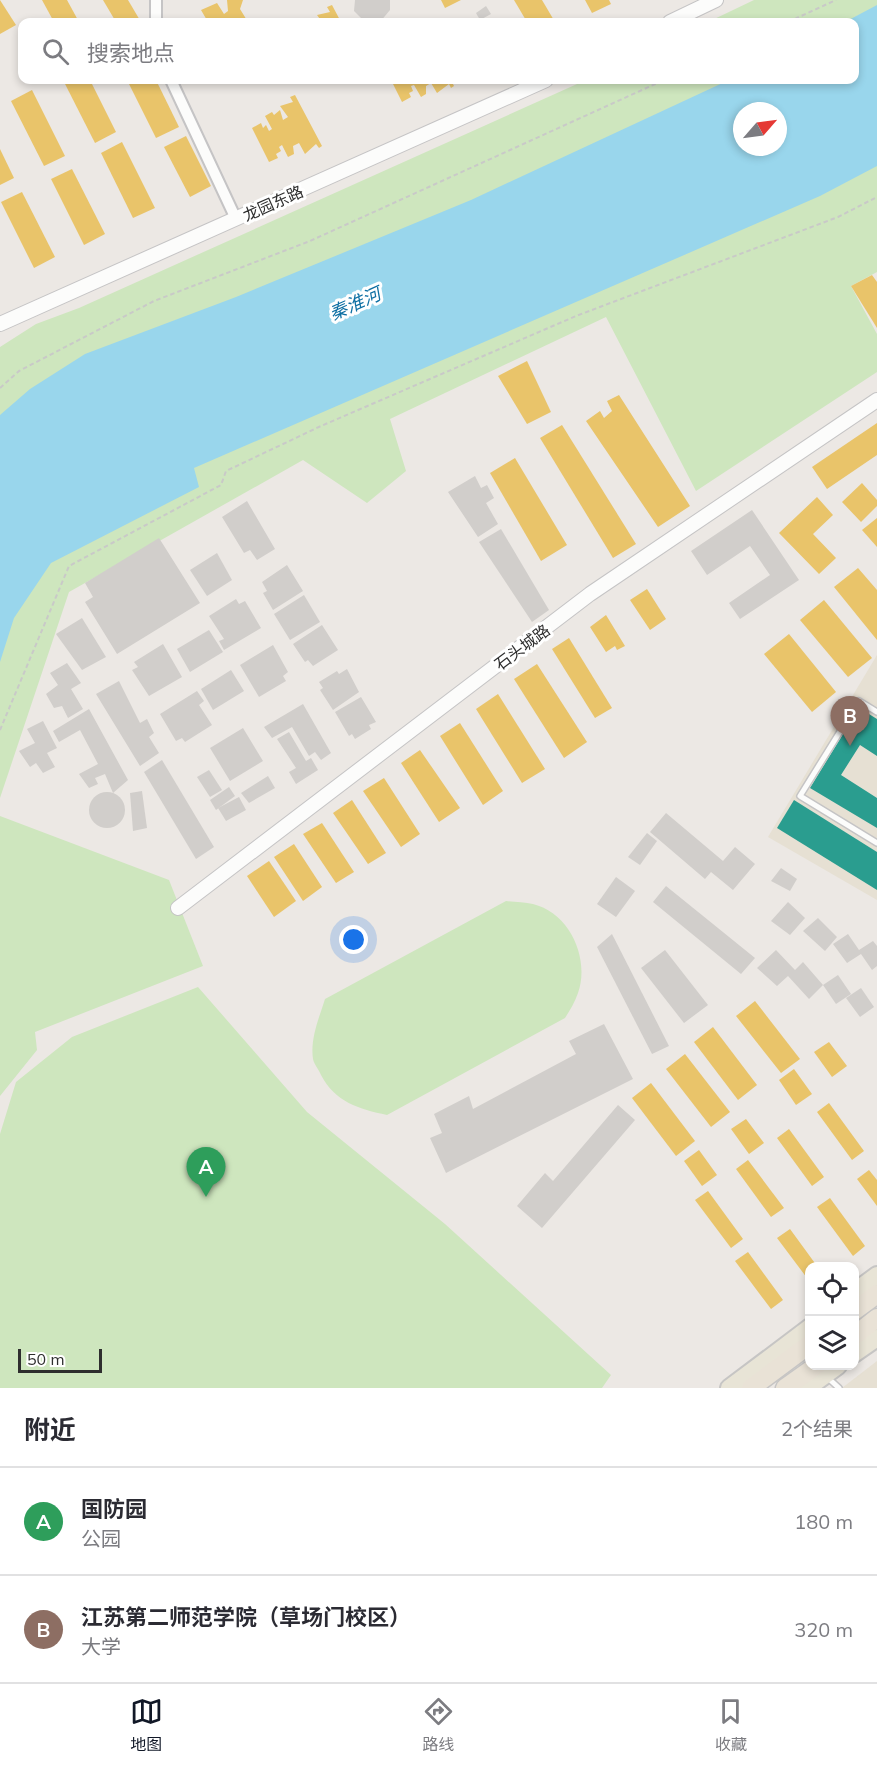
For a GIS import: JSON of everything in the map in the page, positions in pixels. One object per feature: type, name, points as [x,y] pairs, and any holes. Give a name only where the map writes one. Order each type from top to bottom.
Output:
[{"type":"highway","points":[[859,1308],[877,1294]]},
{"type":"highway","points":[[859,1333],[877,1318]]},
{"type":"highway","points":[[751,1388],[805,1348]]},
{"type":"highway","points":[[785,1388],[824,1370]]},
{"type":"main road","points":[[859,1289],[877,1275]]},
{"type":"main road","points":[[729,1388],[805,1332]]},
{"type":"main road","points":[[859,1351],[877,1338]]},
{"type":"main road","points":[[808,1388],[825,1370]]},
{"type":"street","points":[[156,0],[156,18]]},
{"type":"street","points":[[678,18],[716,0]]},
{"type":"street","points":[[173,84],[236,219]]},
{"type":"street","name":"龙园东路","points":[[1,324],[537,84]]},
{"type":"street","name":"石头城路","points":[[178,908],[590,594],[877,400]]},
{"type":"lane","points":[[877,712],[859,701],[801,796],[877,843]]},
{"type":"lane","points":[[827,1370],[839,1388]]},
{"type":"path","points":[[797,18],[836,0]]},
{"type":"path","points":[[0,388],[19,371],[154,301],[310,241],[655,84]]},
{"type":"path","points":[[0,730],[69,566],[221,485],[226,471],[321,426],[576,316],[838,217],[877,197]]},
{"type":"shaded area","points":[[877,655],[877,900],[768,837]]},
{"type":"shaded area","points":[[877,1361],[877,1388],[842,1388]]},
{"type":"green space","points":[[754,0],[877,0],[877,272],[851,286],[877,334],[877,372],[696,491],[606,317],[390,419],[406,471],[367,503],[303,460],[69,592],[0,798],[0,347],[36,324],[79,308],[577,84],[859,84],[859,18],[716,18]]},
{"type":"green space","points":[[0,816],[169,880],[203,966],[35,1032],[37,1050],[0,1096]]},
{"type":"green space","points":[[506,901],[530,903],[546,909],[567,927],[574,939],[579,952],[581,980],[577,996],[565,1018],[387,1115],[358,1107],[333,1092],[314,1063],[312,1051],[325,999]]},
{"type":"green space","points":[[198,987],[307,1112],[445,1224],[611,1375],[602,1388],[0,1388],[0,1134],[16,1082],[72,1037]]},
{"type":"water","name":"秦淮河","points":[[877,5],[877,166],[820,196],[194,468],[199,487],[51,563],[14,618],[0,662],[0,415],[30,389],[85,354],[236,297],[471,200],[720,84],[859,84],[859,18],[853,18]]},
{"type":"building: 住宅","points":[[0,0],[16,25],[0,34]]},
{"type":"building: 住宅","points":[[42,0],[67,0],[77,18],[52,18]]},
{"type":"building: 住宅","points":[[103,0],[128,0],[139,18],[114,18]]},
{"type":"building: 住宅","points":[[227,0],[243,0],[240,9],[246,18],[206,18],[201,10],[217,3],[224,14],[228,11]]},
{"type":"building: 住宅","points":[[441,0],[461,0],[445,8]]},
{"type":"building: 住宅","points":[[514,0],[542,0],[553,18],[525,18]]},
{"type":"building: 住宅","points":[[585,0],[609,0],[611,4],[592,13]]},
{"type":"building: 住宅","points":[[332,5],[339,18],[319,18],[317,15],[330,12],[327,7]]},
{"type":"building: 住宅","points":[[65,84],[92,84],[116,132],[95,143]]},
{"type":"building: 住宅","points":[[129,84],[158,84],[179,127],[156,138]]},
{"type":"building: 住宅","points":[[393,84],[429,84],[426,86],[426,94],[421,97],[414,85],[411,86],[413,91],[409,93],[411,97],[402,102]]},
{"type":"building: 住宅","points":[[432,84],[449,84],[437,93]]},
{"type":"building: 住宅","points":[[32,90],[65,156],[44,166],[11,101]]},
{"type":"building: 住宅","points":[[295,95],[322,146],[319,148],[316,144],[305,154],[299,143],[293,146],[294,154],[288,157],[282,145],[279,147],[281,151],[276,154],[278,158],[269,162],[252,128],[261,123],[263,128],[266,125],[269,131],[272,129],[265,116],[272,112],[274,115],[280,110],[283,120],[288,117],[280,106],[293,102],[290,97]]},
{"type":"building: 住宅","points":[[186,136],[211,186],[190,197],[164,147]]},
{"type":"building: 住宅","points":[[122,142],[155,208],[133,218],[101,153]]},
{"type":"building: 住宅","points":[[0,149],[14,178],[0,185]]},
{"type":"building: 住宅","points":[[72,169],[105,234],[84,245],[51,179]]},
{"type":"building: 住宅","points":[[22,192],[55,257],[34,268],[1,202]]},
{"type":"building: 住宅","points":[[872,275],[877,282],[877,328],[851,286]]},
{"type":"building: 住宅","points":[[527,361],[551,412],[527,424],[498,376]]},
{"type":"building: 住宅","points":[[619,395],[690,506],[658,527],[586,421],[600,411],[604,418],[612,411],[607,401]]},
{"type":"building: 住宅","points":[[877,423],[877,455],[827,489],[812,467]]},
{"type":"building: 住宅","points":[[562,425],[636,544],[613,558],[540,438]]},
{"type":"building: 住宅","points":[[515,458],[567,545],[541,561],[490,473]]},
{"type":"building: 住宅","points":[[862,483],[877,500],[877,506],[861,522],[842,502]]},
{"type":"building: 住宅","points":[[817,497],[833,515],[813,534],[836,558],[819,574],[779,533]]},
{"type":"building: 住宅","points":[[877,518],[877,547],[862,530]]},
{"type":"building: 住宅","points":[[858,568],[877,590],[877,640],[834,587]]},
{"type":"building: 住宅","points":[[647,589],[666,619],[650,630],[630,600]]},
{"type":"building: 住宅","points":[[824,600],[872,658],[848,677],[800,620]]},
{"type":"building: 住宅","points":[[606,615],[625,646],[617,650],[615,646],[606,652],[590,627]]},
{"type":"building: 住宅","points":[[789,634],[836,692],[812,712],[764,654]]},
{"type":"building: 住宅","points":[[569,638],[612,708],[595,718],[552,649]]},
{"type":"building: 住宅","points":[[537,664],[587,742],[564,758],[514,679]]},
{"type":"building: 住宅","points":[[498,694],[545,769],[522,783],[476,709]]},
{"type":"building: 住宅","points":[[460,723],[503,791],[483,805],[440,736]]},
{"type":"building: 住宅","points":[[420,750],[460,808],[439,822],[401,763]]},
{"type":"building: 住宅","points":[[384,778],[420,834],[401,847],[363,791]]},
{"type":"building: 住宅","points":[[352,800],[386,853],[368,864],[333,813]]},
{"type":"building: 住宅","points":[[322,823],[354,872],[336,883],[303,834]]},
{"type":"building: 住宅","points":[[294,844],[322,887],[303,901],[274,857]]},
{"type":"building: 住宅","points":[[269,861],[296,901],[274,917],[247,876]]},
{"type":"building: 住宅","points":[[755,1001],[800,1059],[781,1073],[736,1016]]},
{"type":"building: 住宅","points":[[713,1027],[757,1085],[738,1100],[694,1042]]},
{"type":"building: 住宅","points":[[829,1042],[847,1066],[832,1077],[814,1052]]},
{"type":"building: 住宅","points":[[685,1054],[730,1112],[711,1127],[666,1069]]},
{"type":"building: 住宅","points":[[794,1069],[812,1094],[796,1105],[779,1080]]},
{"type":"building: 住宅","points":[[651,1083],[695,1141],[676,1156],[632,1098]]},
{"type":"building: 住宅","points":[[829,1103],[864,1151],[852,1160],[817,1112]]},
{"type":"building: 住宅","points":[[746,1119],[764,1143],[749,1154],[731,1129]]},
{"type":"building: 住宅","points":[[789,1129],[824,1177],[812,1186],[777,1138]]},
{"type":"building: 住宅","points":[[699,1150],[717,1175],[702,1186],[684,1161]]},
{"type":"building: 住宅","points":[[748,1160],[784,1208],[771,1217],[736,1169]]},
{"type":"building: 住宅","points":[[869,1170],[877,1180],[877,1206],[857,1179]]},
{"type":"building: 住宅","points":[[708,1191],[743,1239],[731,1248],[695,1200]]},
{"type":"building: 住宅","points":[[830,1198],[865,1246],[853,1256],[817,1207]]},
{"type":"building: 住宅","points":[[790,1229],[814,1262],[805,1262],[805,1275],[777,1238]]},
{"type":"building: 住宅","points":[[748,1252],[783,1300],[771,1309],[735,1261]]},
{"type":"building: 学校","points":[[859,708],[877,719],[877,756],[860,745],[841,775],[877,798],[877,828],[810,788]]},
{"type":"building: 学校","points":[[794,800],[877,852],[877,890],[777,828]]},
{"type":"building: 其他","points":[[355,0],[390,0],[390,10],[383,18],[361,18],[354,11]]},
{"type":"building: 其他","points":[[486,6],[491,14],[479,18],[476,13]]},
{"type":"building: 其他","points":[[475,476],[481,488],[487,485],[494,498],[486,503],[498,524],[478,537],[448,492]]},
{"type":"building: 其他","points":[[247,501],[275,549],[257,560],[250,550],[244,553],[222,517]]},
{"type":"building: 其他","points":[[752,510],[799,580],[740,619],[729,603],[770,575],[750,546],[707,575],[691,551]]},
{"type":"building: 其他","points":[[501,529],[549,610],[532,622],[479,542]]},
{"type":"building: 其他","points":[[159,538],[200,603],[117,654],[85,602],[93,597],[85,583]]},
{"type":"building: 其他","points":[[217,553],[232,580],[207,596],[190,570]]},
{"type":"building: 其他","points":[[287,565],[303,591],[273,610],[263,593],[267,591],[262,582]]},
{"type":"building: 其他","points":[[304,595],[320,622],[290,640],[274,614]]},
{"type":"building: 其他","points":[[236,599],[239,604],[245,601],[261,628],[224,650],[219,641],[224,639],[209,616]]},
{"type":"building: 其他","points":[[82,618],[106,657],[82,670],[56,634]]},
{"type":"building: 其他","points":[[322,625],[338,650],[313,666],[308,660],[305,662],[293,644]]},
{"type":"building: 其他","points":[[209,630],[223,652],[190,672],[177,649]]},
{"type":"building: 其他","points":[[163,644],[182,677],[149,696],[132,670],[138,667],[134,662]]},
{"type":"building: 其他","points":[[273,645],[288,672],[283,676],[286,681],[259,697],[240,665]]},
{"type":"building: 其他","points":[[67,663],[81,683],[71,689],[83,709],[68,718],[62,706],[54,708],[46,694],[58,685],[50,673]]},
{"type":"building: 其他","points":[[347,669],[359,692],[333,710],[320,690],[323,688],[319,682],[337,671],[339,674]]},
{"type":"building: 其他","points":[[231,670],[244,691],[213,710],[201,689]]},
{"type":"building: 其他","points":[[119,681],[140,723],[147,719],[154,733],[149,737],[159,753],[140,766],[96,694]]},
{"type":"building: 其他","points":[[197,691],[204,701],[199,705],[212,725],[185,742],[182,738],[176,741],[160,714]]},
{"type":"building: 其他","points":[[361,697],[376,722],[369,725],[371,729],[355,739],[352,734],[349,736],[335,712]]},
{"type":"building: 其他","points":[[303,704],[331,753],[321,760],[315,752],[309,756],[292,727],[272,738],[264,727]]},
{"type":"building: 其他","points":[[89,709],[128,780],[113,793],[105,774],[95,778],[98,784],[89,788],[79,774],[98,764],[80,730],[59,742],[53,731]]},
{"type":"building: 其他","points":[[43,721],[57,748],[47,753],[55,767],[43,773],[36,763],[30,767],[19,751],[35,743],[27,729]]},
{"type":"building: 其他","points":[[243,728],[263,761],[230,781],[210,748]]},
{"type":"building: 其他","points":[[289,732],[306,761],[311,758],[318,770],[296,784],[289,772],[296,768],[277,739]]},
{"type":"building: 其他","points":[[162,760],[214,847],[196,859],[144,772]]},
{"type":"building: 其他","points":[[209,770],[222,790],[210,797],[197,777]]},
{"type":"building: 其他","points":[[268,776],[275,788],[249,803],[241,793]]},
{"type":"building: 其他","points":[[229,787],[235,796],[216,810],[210,800]]},
{"type":"building: 其他","points":[[142,791],[147,828],[133,831],[130,793]]},
{"type":"building: 其他","points":[[107,792],[120,797],[125,810],[120,823],[107,828],[94,823],[89,810],[94,797]]},
{"type":"building: 其他","points":[[239,797],[246,810],[226,821],[218,808]]},
{"type":"building: 其他","points":[[666,813],[723,861],[735,847],[755,864],[733,890],[711,872],[705,879],[650,832]]},
{"type":"building: 其他","points":[[647,833],[657,841],[640,865],[628,857]]},
{"type":"building: 其他","points":[[781,868],[797,879],[790,891],[771,881]]},
{"type":"building: 其他","points":[[616,877],[635,891],[616,917],[597,904]]},
{"type":"building: 其他","points":[[666,886],[755,958],[741,974],[653,902]]},
{"type":"building: 其他","points":[[788,902],[805,918],[790,935],[771,921]]},
{"type":"building: 其他","points":[[818,918],[837,937],[825,951],[803,931]]},
{"type":"building: 其他","points":[[612,934],[669,1046],[652,1054],[597,947]]},
{"type":"building: 其他","points":[[848,934],[859,950],[873,941],[877,946],[877,966],[872,970],[861,954],[847,963],[833,944]]},
{"type":"building: 其他","points":[[665,950],[708,1005],[684,1023],[641,968]]},
{"type":"building: 其他","points":[[776,950],[795,970],[803,962],[823,985],[809,999],[788,976],[777,986],[757,968]]},
{"type":"building: 其他","points":[[838,975],[851,994],[836,1004],[823,985]]},
{"type":"building: 其他","points":[[861,988],[874,1007],[860,1017],[846,998]]},
{"type":"building: 其他","points":[[604,1024],[633,1079],[446,1173],[430,1138],[442,1133],[434,1114],[469,1096],[473,1109],[576,1054],[569,1041]]},
{"type":"building: 其他","points":[[618,1105],[635,1120],[542,1228],[517,1206],[545,1173],[553,1181]]},
{"type":"place","name":"江苏第二师范学院（草场门校区）","points":[[850,746]]},
{"type":"place","name":"国防园","points":[[206,1197]]}]
